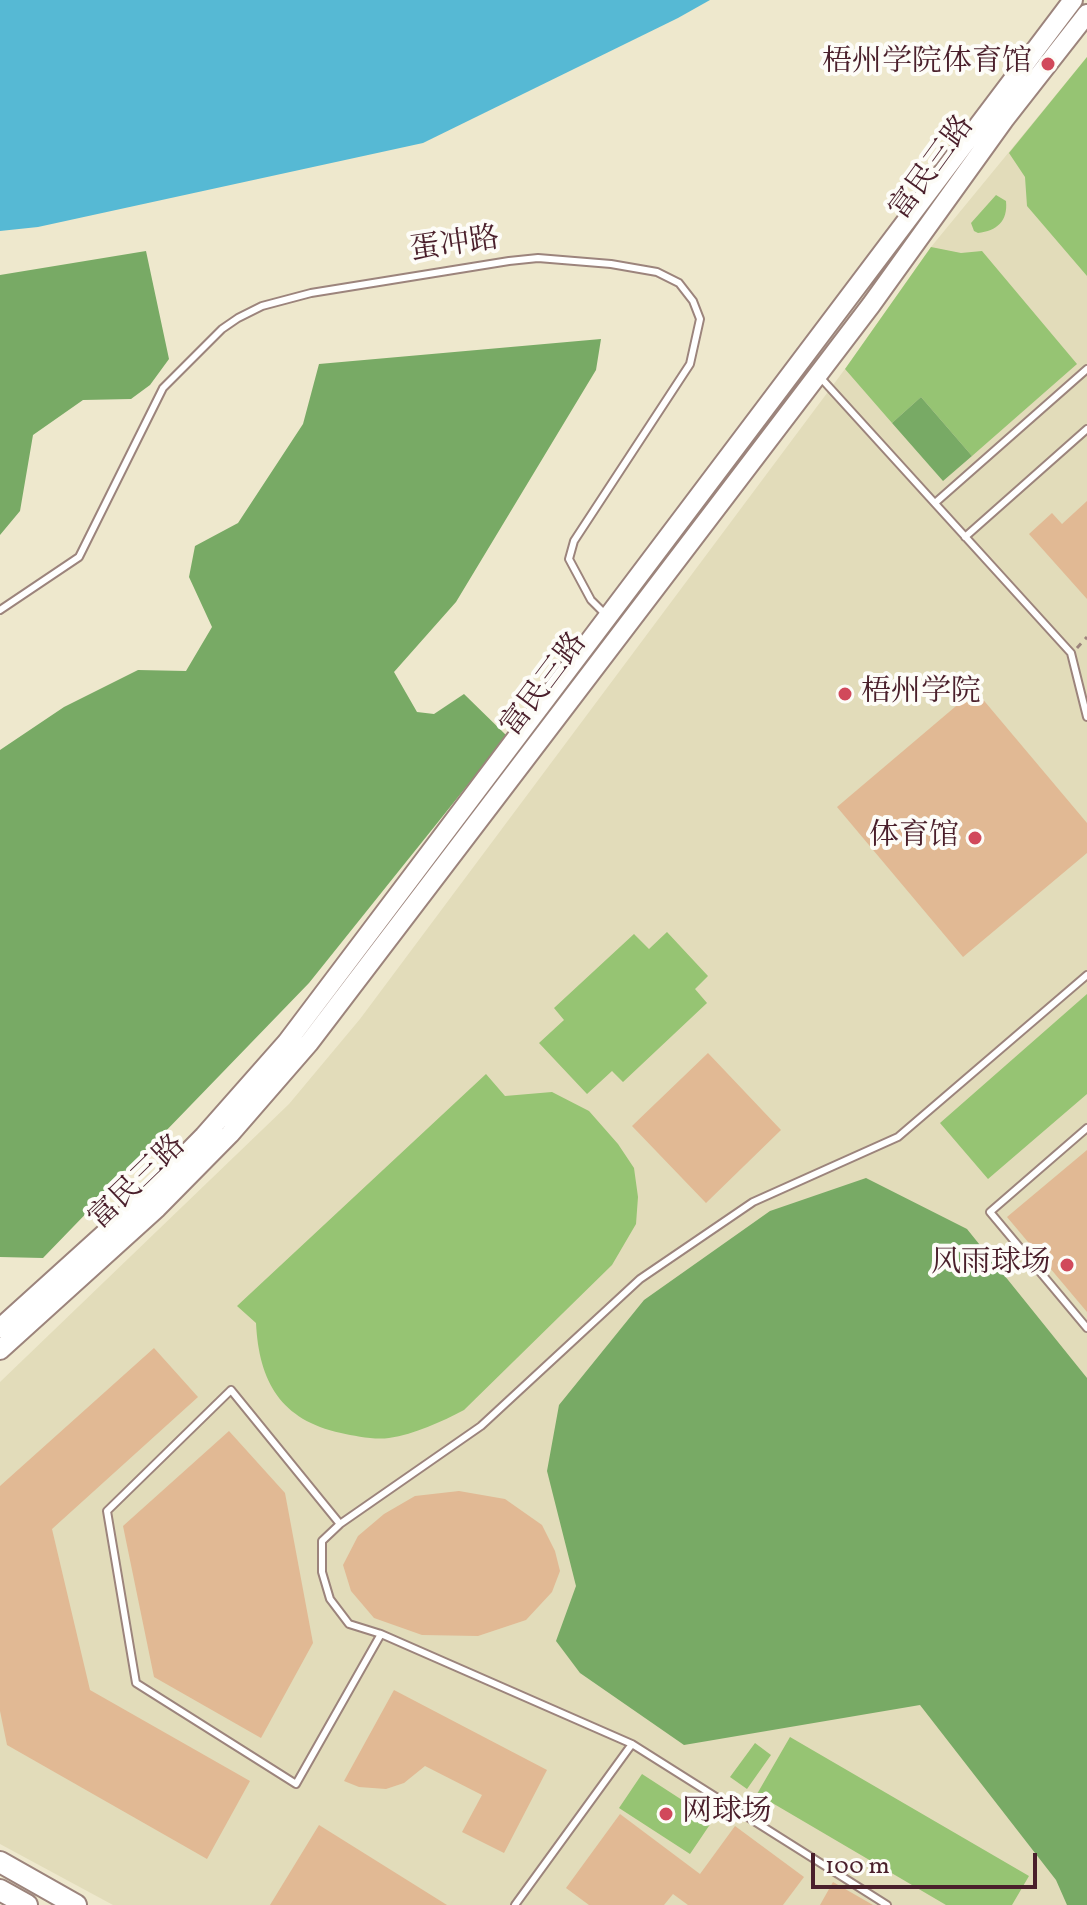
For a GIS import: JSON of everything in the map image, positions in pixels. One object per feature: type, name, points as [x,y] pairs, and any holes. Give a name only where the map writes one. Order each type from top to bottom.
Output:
[{"type":"highway","points":[[0,1862],[76,1905]]},
{"type":"highway","points":[[0,1890],[27,1905]]},
{"type":"main road","name":"富民三路","points":[[0,1328],[133,1208],[204,1136],[287,1042],[1073,0]]},
{"type":"main road","name":"富民三路","points":[[0,1350],[157,1208],[230,1134],[309,1043],[818,375],[1004,120],[1087,14]]},
{"type":"lane","name":"蛋冲路","points":[[0,610],[79,557],[163,388],[222,329],[238,318],[262,306],[311,293],[431,272],[538,258],[611,264],[657,272],[679,283],[693,301],[700,319],[690,364],[574,541],[569,559],[591,600],[608,616]]},
{"type":"lane","points":[[935,503],[1087,369]]},
{"type":"lane","points":[[818,375],[1071,653],[1087,717]]},
{"type":"lane","points":[[965,537],[1087,429]]},
{"type":"lane","points":[[887,1905],[632,1744],[381,1634],[349,1624],[330,1599],[322,1572],[322,1541],[340,1524],[481,1426],[640,1279],[753,1202],[898,1137],[1087,975]]},
{"type":"lane","points":[[1087,1128],[990,1212],[1087,1328]]},
{"type":"lane","points":[[340,1524],[231,1390],[107,1511],[136,1683],[296,1784],[381,1634]]},
{"type":"lane","points":[[515,1905],[632,1744]]},
{"type":"shaded area","name":"梧州学院","points":[[1087,57],[1087,1905],[113,1905],[0,1844],[0,1382],[289,1104],[360,1019],[845,369],[931,247]]},
{"type":"green space","points":[[1087,57],[1087,276],[1027,206],[1025,177],[1009,153]]},
{"type":"green space","points":[[996,195],[1006,201],[1000,224],[991,230],[974,231],[971,223]]},
{"type":"green space","points":[[931,247],[961,253],[982,251],[1077,364],[972,456],[921,397],[892,423],[845,369]]},
{"type":"green space","points":[[146,251],[169,359],[150,385],[131,399],[83,400],[33,435],[20,511],[0,535],[0,275]]},
{"type":"green space","points":[[601,339],[596,370],[456,602],[394,672],[417,712],[434,714],[464,694],[507,736],[309,983],[43,1258],[0,1257],[0,750],[64,707],[138,670],[186,671],[212,627],[189,577],[195,546],[238,523],[303,424],[319,364]]},
{"type":"green space","points":[[921,397],[972,456],[943,481],[892,423]]},
{"type":"green space","points":[[667,932],[708,976],[695,989],[707,1003],[623,1082],[612,1071],[587,1094],[539,1043],[564,1020],[554,1008],[634,934],[649,949]]},
{"type":"green space","points":[[1087,994],[1087,1094],[988,1179],[940,1123]]},
{"type":"green space","points":[[486,1074],[505,1096],[552,1092],[589,1111],[634,1168],[638,1197],[636,1224],[612,1265],[464,1410],[418,1431],[383,1438],[341,1433],[303,1419],[277,1395],[268,1380],[256,1323],[237,1306]]},
{"type":"green space","points":[[866,1178],[967,1229],[1087,1378],[1087,1905],[1067,1905],[1056,1880],[920,1705],[684,1745],[580,1673],[556,1641],[576,1586],[547,1471],[559,1405],[644,1300],[770,1211]]},
{"type":"green space","points":[[790,1737],[1029,1876],[1012,1905],[946,1905],[757,1794]]},
{"type":"green space","name":"网球场","points":[[755,1743],[771,1755],[747,1789],[730,1777]]},
{"type":"green space","name":"网球场","points":[[642,1774],[713,1820],[690,1854],[619,1808]]},
{"type":"water","points":[[0,0],[710,0],[423,143],[38,227],[0,231]]},
{"type":"building","points":[[1087,501],[1087,599],[1029,534],[1052,513],[1062,524]]},
{"type":"building","name":"体育馆","points":[[975,690],[1087,823],[1087,853],[963,957],[837,807]]},
{"type":"building","points":[[708,1053],[781,1130],[706,1203],[632,1126]]},
{"type":"building","name":"风雨球场","points":[[1087,1150],[1087,1312],[1007,1217]]},
{"type":"building","points":[[154,1348],[198,1397],[52,1529],[90,1690],[250,1781],[207,1859],[7,1745],[0,1711],[0,1486]]},
{"type":"building","points":[[229,1431],[285,1493],[313,1643],[261,1738],[154,1677],[123,1526]]},
{"type":"building","points":[[459,1491],[505,1499],[542,1525],[555,1551],[560,1571],[552,1592],[526,1620],[478,1636],[422,1635],[374,1618],[351,1591],[343,1565],[358,1536],[384,1514],[415,1496]]},
{"type":"building","points":[[394,1690],[547,1770],[504,1853],[462,1832],[482,1795],[425,1766],[404,1783],[386,1789],[359,1787],[344,1781]]},
{"type":"building","points":[[620,1814],[700,1874],[735,1826],[804,1877],[783,1905],[688,1905],[673,1894],[664,1905],[589,1905],[566,1888]]},
{"type":"building","points":[[319,1825],[447,1905],[270,1905]]},
{"type":"building","points":[[833,1882],[873,1905],[820,1905]]},
{"type":"place","name":"梧州学院体育馆","points":[[1048,64]]},
{"type":"place","name":"梧州学院","points":[[845,694]]},
{"type":"place","name":"体育馆","points":[[975,838]]},
{"type":"place","name":"风雨球场","points":[[1067,1265]]},
{"type":"place","name":"网球场","points":[[666,1814]]}]
